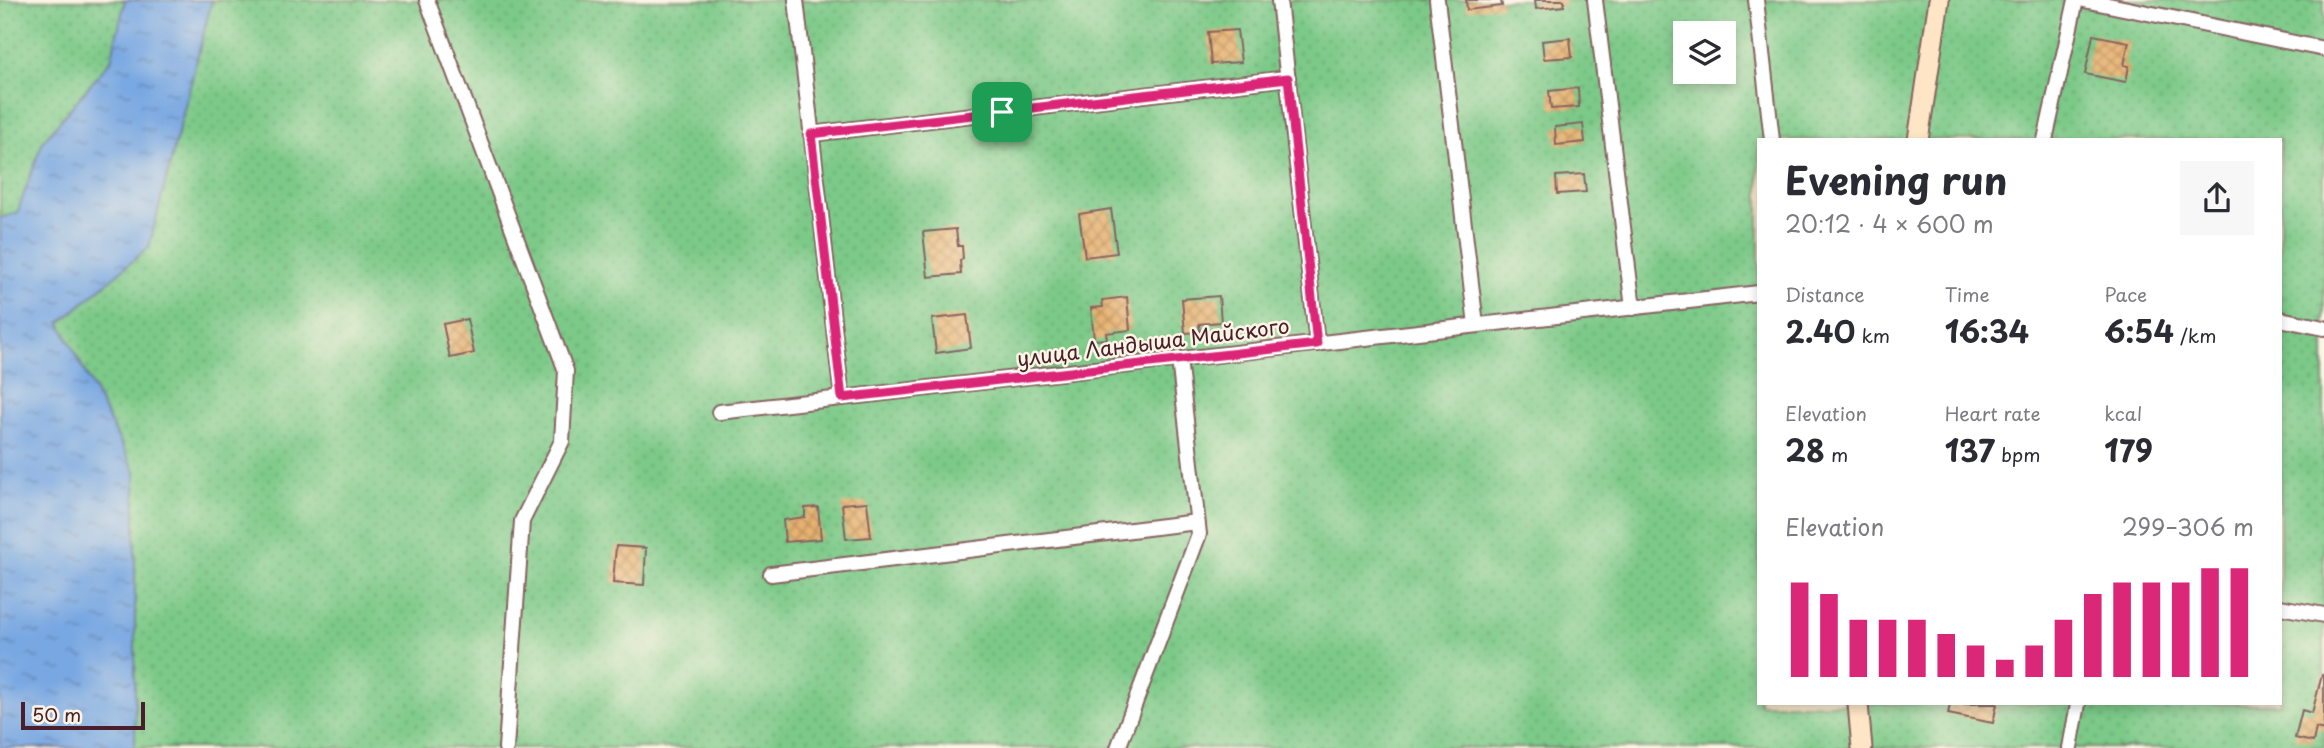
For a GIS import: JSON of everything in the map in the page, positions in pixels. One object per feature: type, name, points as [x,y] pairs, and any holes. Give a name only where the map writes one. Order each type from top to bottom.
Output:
[{"type":"street","points":[[427,0],[566,371],[562,440],[522,521],[506,748]]},
{"type":"street","points":[[796,0],[842,398]]},
{"type":"street","points":[[1279,0],[1317,344]]},
{"type":"street","points":[[1437,0],[1476,325]]},
{"type":"street","points":[[1595,0],[1633,308]]},
{"type":"street","points":[[1756,0],[1772,138]]},
{"type":"street","points":[[1918,138],[1939,0]]},
{"type":"street","points":[[2045,138],[2076,0]]},
{"type":"street","points":[[2084,0],[2324,49]]},
{"type":"street","points":[[811,134],[1288,78]]},
{"type":"street","name":"улица Ландыша Майского","points":[[719,412],[1757,293]]},
{"type":"street","points":[[2282,319],[2324,328]]},
{"type":"street","points":[[1118,748],[1199,534],[1179,359]]},
{"type":"street","points":[[771,574],[1197,522]]},
{"type":"street","points":[[2282,607],[2324,615]]},
{"type":"street","points":[[1858,705],[1862,748]]},
{"type":"street","points":[[2070,748],[2078,705]]},
{"type":"green space","points":[[0,0],[2324,0],[2324,748],[0,748]]},
{"type":"water","points":[[125,0],[212,0],[149,247],[60,323],[135,471],[135,748],[0,748],[0,218],[17,213],[43,141],[111,60]]},
{"type":"building","points":[[1466,0],[1501,0],[1502,6],[1467,10]]},
{"type":"building","points":[[1535,0],[1564,0],[1564,6],[1536,9]]},
{"type":"building","points":[[1237,30],[1241,62],[1211,64],[1208,32]]},
{"type":"building","points":[[2093,35],[2129,42],[2124,65],[2129,66],[2126,82],[2085,74]]},
{"type":"building","points":[[1570,38],[1572,57],[1544,59],[1542,41]]},
{"type":"building","points":[[1578,88],[1579,107],[1551,109],[1549,91]]},
{"type":"building","points":[[1583,124],[1585,142],[1556,145],[1555,127]]},
{"type":"building","points":[[1584,174],[1586,192],[1557,194],[1556,176]]},
{"type":"building","points":[[1111,209],[1117,253],[1085,257],[1079,214]]},
{"type":"building","points":[[956,229],[958,246],[962,246],[961,274],[928,277],[923,232]]},
{"type":"building","points":[[1219,296],[1221,322],[1199,324],[1200,332],[1185,333],[1182,299]]},
{"type":"building","points":[[1127,297],[1130,330],[1106,333],[1107,339],[1094,340],[1091,308],[1103,307],[1102,300]]},
{"type":"building","points":[[967,315],[971,348],[936,353],[932,319]]},
{"type":"building","points":[[467,319],[474,353],[450,358],[443,324]]},
{"type":"building","points":[[867,502],[871,537],[846,539],[842,504]]},
{"type":"building","points":[[818,507],[821,539],[785,542],[783,520],[805,517],[805,508]]},
{"type":"building","points":[[616,546],[646,548],[644,585],[613,583]]},
{"type":"building","points":[[2322,675],[2324,730],[2316,728],[2313,742],[2295,738],[2302,710],[2312,713]]},
{"type":"building","points":[[1950,705],[1997,705],[1993,723],[1948,714]]},
{"type":"route","points":[[1288,78],[1317,344],[842,398],[811,134],[1002,112],[1288,78]]}]
